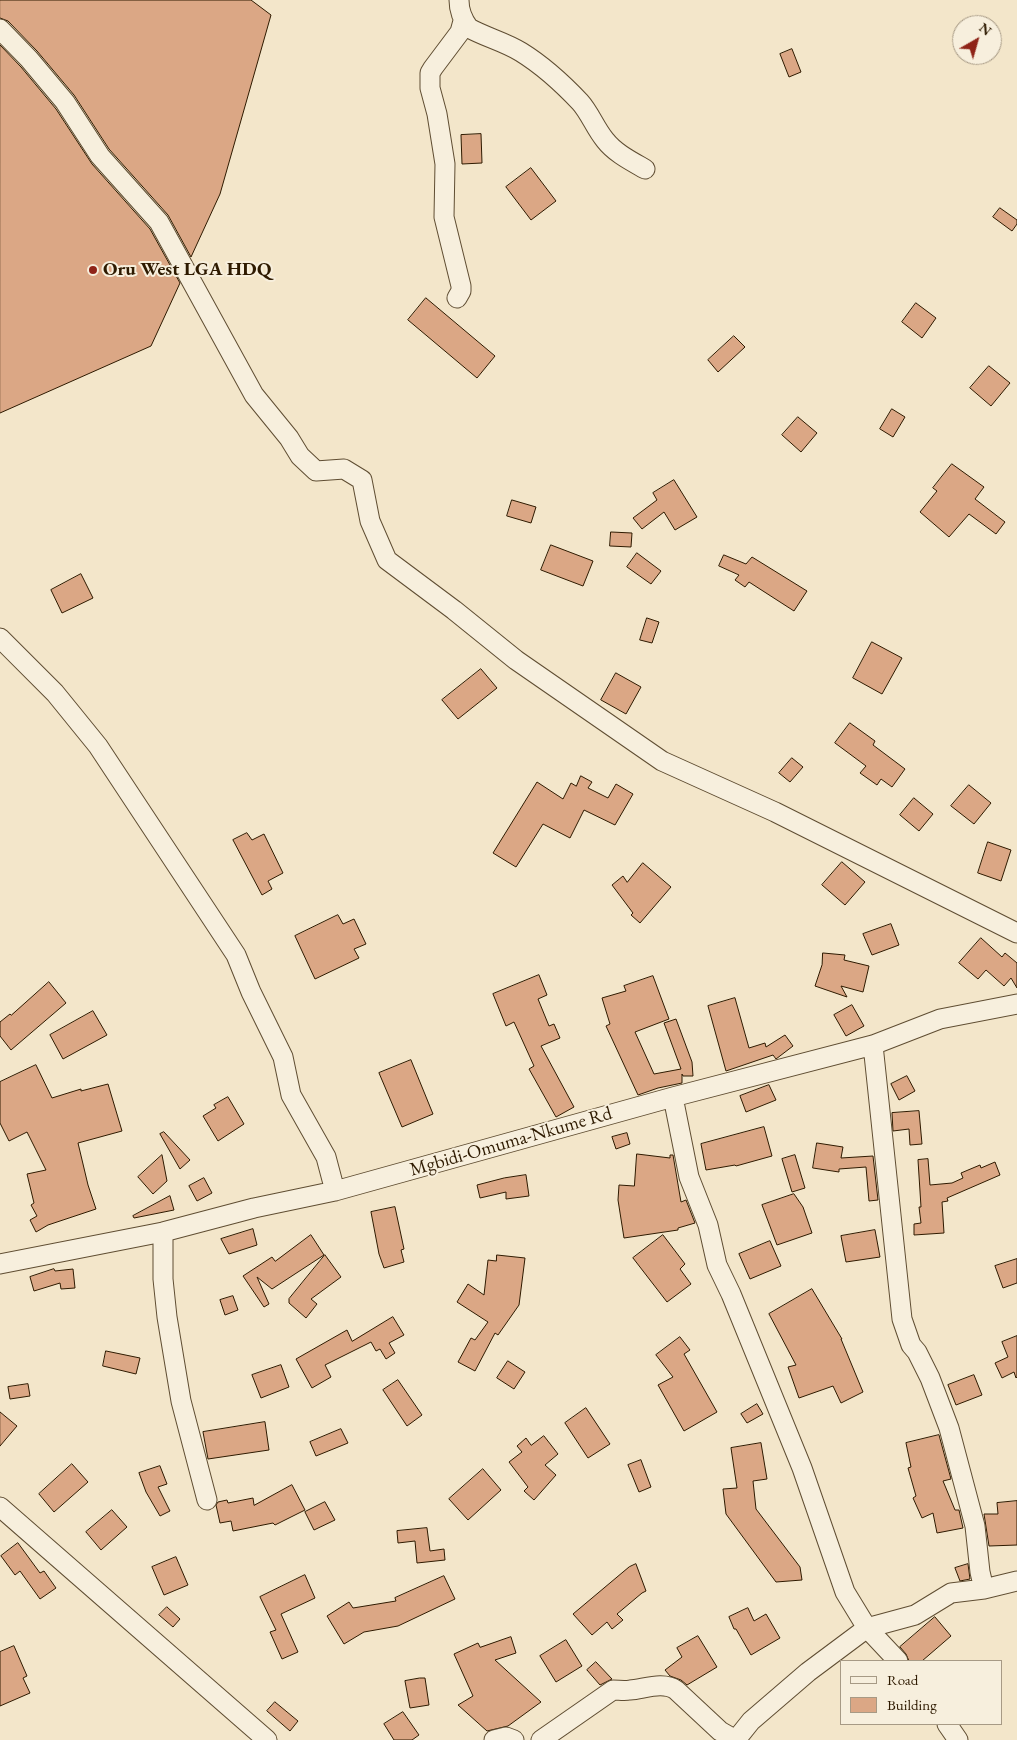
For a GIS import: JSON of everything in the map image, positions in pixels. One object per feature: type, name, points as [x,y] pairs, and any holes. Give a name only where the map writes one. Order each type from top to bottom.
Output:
[{"type":"street","points":[[459,0],[463,21],[469,28],[520,52],[545,70],[580,102],[593,119],[604,139],[612,147],[645,169]]},
{"type":"street","points":[[457,298],[461,291],[461,286],[444,217],[446,164],[438,114],[430,88],[430,73],[460,32],[463,21]]},
{"type":"street","points":[[0,29],[66,102],[100,156],[159,222],[254,395],[290,438],[300,456],[316,471],[344,470],[362,480],[370,521],[387,560],[454,610],[516,660],[662,761],[775,812],[1017,933]]},
{"type":"street","points":[[0,638],[55,693],[98,746],[236,956],[251,992],[283,1057],[291,1095],[326,1156],[335,1191]]},
{"type":"street","name":"Mgbidi-Omuma-Nkume Rd","points":[[0,1264],[163,1232],[254,1208],[335,1191],[673,1097],[873,1045],[940,1019],[1017,1004]]},
{"type":"street","points":[[873,1045],[902,1319],[911,1345],[917,1352],[930,1378],[949,1428],[975,1526],[980,1572],[984,1589]]},
{"type":"street","points":[[673,1097],[690,1177],[708,1225],[717,1265],[731,1294],[802,1468],[845,1592],[867,1628],[897,1660]]},
{"type":"street","points":[[163,1232],[163,1279],[167,1317],[181,1401],[207,1500]]},
{"type":"street","points":[[0,1507],[267,1740]]},
{"type":"street","points":[[541,1740],[614,1690],[627,1691],[671,1686],[720,1731],[734,1740],[751,1721],[808,1672],[867,1628],[914,1615],[951,1593],[984,1589],[1017,1581]]},
{"type":"street","points":[[948,1725],[958,1740]]},
{"type":"street","points":[[494,1740],[506,1737],[514,1740]]},
{"type":"building","points":[[0,0],[251,0],[271,15],[220,194],[191,257],[168,215],[109,149],[74,95],[37,51],[8,21],[0,18]]},
{"type":"building","points":[[0,45],[56,109],[92,164],[150,229],[180,283],[151,346],[0,413]]},
{"type":"building","points":[[792,49],[801,72],[789,77],[780,54]]},
{"type":"building","points":[[481,134],[482,163],[462,164],[461,135]]},
{"type":"building","points":[[531,168],[556,201],[531,220],[506,187]]},
{"type":"building","points":[[1000,208],[1017,220],[1017,224],[1012,231],[993,217]]},
{"type":"building","points":[[426,298],[495,356],[477,378],[408,320]]},
{"type":"building","points":[[916,303],[936,318],[922,338],[902,322]]},
{"type":"building","points":[[734,336],[745,347],[718,372],[708,360]]},
{"type":"building","points":[[989,366],[1010,383],[991,406],[970,388]]},
{"type":"building","points":[[892,409],[905,417],[893,437],[880,429]]},
{"type":"building","points":[[798,417],[817,433],[801,452],[782,435]]},
{"type":"building","points":[[952,464],[984,487],[975,499],[1005,522],[996,534],[969,514],[949,537],[920,512],[937,491],[933,488]]},
{"type":"building","points":[[674,480],[697,517],[675,530],[664,512],[642,529],[633,518],[657,500],[653,493]]},
{"type":"building","points":[[512,500],[536,507],[531,523],[507,516]]},
{"type":"building","points":[[611,532],[632,533],[631,547],[610,546]]},
{"type":"building","points":[[551,545],[593,561],[583,586],[541,570]]},
{"type":"building","points":[[637,553],[661,571],[651,584],[627,567]]},
{"type":"building","points":[[724,555],[746,564],[752,557],[807,591],[794,611],[749,582],[745,587],[735,580],[739,575],[719,566]]},
{"type":"building","points":[[81,574],[93,598],[62,613],[51,590]]},
{"type":"building","points":[[647,618],[659,622],[652,643],[640,640]]},
{"type":"building","points":[[872,642],[902,658],[882,694],[853,678]]},
{"type":"building","points":[[481,669],[497,688],[458,719],[442,700]]},
{"type":"building","points":[[616,673],[641,687],[626,714],[601,700]]},
{"type":"building","points":[[850,723],[875,741],[873,745],[905,769],[892,787],[881,779],[877,785],[860,773],[866,766],[835,743]]},
{"type":"building","points":[[792,758],[803,767],[790,782],[779,773]]},
{"type":"building","points":[[581,776],[592,782],[588,788],[608,798],[616,784],[633,794],[615,825],[584,810],[570,838],[543,824],[516,867],[493,853],[537,782],[563,799],[571,783],[576,786]]},
{"type":"building","points":[[969,785],[991,803],[974,824],[951,806]]},
{"type":"building","points":[[914,798],[933,814],[919,831],[900,815]]},
{"type":"building","points":[[247,833],[252,840],[264,834],[283,873],[268,881],[272,889],[262,895],[233,840]]},
{"type":"building","points":[[988,842],[1011,850],[1001,881],[978,873]]},
{"type":"building","points":[[842,862],[865,882],[845,905],[822,885]]},
{"type":"building","points":[[643,863],[671,887],[640,923],[631,915],[633,913],[612,885],[623,876],[627,882]]},
{"type":"building","points":[[338,915],[343,924],[354,919],[366,944],[354,949],[359,958],[315,979],[295,936]]},
{"type":"building","points":[[891,924],[899,945],[872,955],[863,934]]},
{"type":"building","points":[[981,938],[1002,957],[1005,953],[1017,963],[1017,988],[1011,978],[1004,986],[986,970],[978,979],[959,963]]},
{"type":"building","points":[[823,953],[845,955],[844,960],[869,966],[863,992],[841,986],[847,997],[815,986],[822,965]]},
{"type":"building","points":[[539,975],[547,995],[538,999],[549,1026],[554,1024],[560,1038],[541,1046],[574,1107],[556,1117],[529,1069],[534,1066],[514,1022],[506,1026],[493,994]]},
{"type":"building","points":[[653,976],[669,1019],[635,1032],[654,1074],[681,1069],[664,1023],[676,1019],[692,1062],[693,1076],[683,1076],[682,1074],[682,1083],[638,1095],[606,1026],[610,1024],[602,998],[626,991],[624,986]]},
{"type":"building","points":[[49,982],[66,1003],[11,1050],[0,1036],[0,1022],[11,1015]]},
{"type":"building","points":[[735,998],[749,1048],[765,1043],[766,1047],[785,1035],[793,1046],[776,1059],[773,1055],[726,1071],[708,1006]]},
{"type":"building","points":[[852,1005],[864,1026],[846,1036],[834,1015]]},
{"type":"building","points":[[93,1011],[107,1035],[63,1059],[50,1035]]},
{"type":"building","points":[[411,1060],[433,1114],[402,1127],[379,1073]]},
{"type":"building","points":[[36,1065],[52,1098],[81,1089],[81,1091],[108,1084],[122,1131],[78,1143],[96,1209],[48,1225],[36,1232],[30,1220],[37,1216],[31,1205],[34,1203],[27,1174],[46,1170],[27,1132],[9,1141],[0,1123],[0,1082]]},
{"type":"building","points":[[907,1076],[915,1091],[899,1100],[891,1084]]},
{"type":"building","points":[[769,1085],[776,1100],[746,1112],[740,1096]]},
{"type":"building","points":[[228,1097],[244,1124],[218,1141],[203,1116],[216,1108],[214,1105]]},
{"type":"building","points":[[919,1111],[922,1144],[910,1145],[909,1129],[893,1131],[892,1113]]},
{"type":"building","points":[[764,1127],[772,1156],[736,1166],[706,1170],[701,1144]]},
{"type":"building","points":[[164,1132],[190,1160],[180,1169],[160,1134]]},
{"type":"building","points":[[627,1133],[630,1144],[616,1149],[612,1137]]},
{"type":"building","points":[[817,1143],[843,1147],[841,1158],[873,1156],[878,1200],[869,1201],[866,1167],[839,1169],[839,1172],[813,1168]]},
{"type":"building","points":[[637,1154],[670,1158],[670,1155],[673,1155],[681,1202],[686,1200],[695,1223],[678,1228],[678,1230],[624,1238],[618,1200],[619,1185],[634,1186]]},
{"type":"building","points":[[162,1155],[167,1181],[153,1194],[138,1177]]},
{"type":"building","points":[[795,1155],[805,1188],[792,1192],[782,1159]]},
{"type":"building","points":[[928,1159],[930,1185],[952,1183],[963,1178],[961,1173],[980,1165],[981,1168],[995,1162],[1000,1175],[947,1198],[948,1201],[942,1202],[944,1233],[914,1235],[914,1224],[921,1223],[918,1160]]},
{"type":"building","points":[[526,1175],[529,1196],[506,1199],[506,1192],[480,1198],[477,1185]]},
{"type":"building","points":[[204,1178],[212,1193],[197,1201],[189,1186]]},
{"type":"building","points":[[794,1194],[803,1207],[812,1233],[777,1245],[762,1205]]},
{"type":"building","points":[[170,1196],[174,1210],[134,1218],[133,1216]]},
{"type":"building","points":[[395,1207],[404,1249],[401,1250],[404,1262],[384,1268],[379,1254],[371,1212]]},
{"type":"building","points":[[253,1229],[257,1245],[229,1254],[221,1239]]},
{"type":"building","points":[[875,1230],[880,1257],[846,1262],[841,1236]]},
{"type":"building","points":[[311,1235],[324,1255],[272,1289],[257,1277],[269,1304],[264,1307],[243,1276],[272,1257],[275,1261]]},
{"type":"building","points":[[663,1235],[685,1264],[680,1269],[691,1284],[667,1302],[633,1258]]},
{"type":"building","points":[[770,1241],[781,1266],[750,1279],[739,1254]]},
{"type":"building","points":[[325,1255],[341,1277],[311,1299],[317,1304],[306,1318],[289,1303],[289,1299]]},
{"type":"building","points":[[497,1255],[525,1258],[519,1305],[498,1335],[495,1333],[475,1371],[458,1362],[471,1338],[475,1340],[488,1322],[457,1302],[468,1284],[484,1295],[488,1260],[496,1261]]},
{"type":"building","points":[[1017,1259],[1017,1283],[1003,1288],[995,1266]]},
{"type":"building","points":[[54,1269],[55,1271],[73,1269],[75,1288],[61,1289],[60,1283],[34,1291],[30,1277]]},
{"type":"building","points":[[812,1289],[842,1339],[863,1392],[841,1403],[833,1386],[799,1398],[788,1367],[796,1365],[769,1314]]},
{"type":"building","points":[[233,1296],[238,1310],[225,1315],[220,1300]]},
{"type":"building","points":[[393,1317],[404,1335],[389,1343],[395,1353],[386,1359],[380,1349],[376,1351],[371,1342],[325,1365],[331,1377],[312,1388],[296,1359],[347,1330],[352,1341]]},
{"type":"building","points":[[1017,1336],[1017,1377],[1014,1372],[1002,1378],[995,1363],[1008,1357],[1002,1342]]},
{"type":"building","points":[[680,1337],[690,1350],[684,1354],[717,1412],[684,1431],[658,1385],[673,1377],[656,1355]]},
{"type":"building","points":[[106,1351],[140,1358],[136,1374],[103,1366]]},
{"type":"building","points":[[508,1361],[525,1372],[514,1389],[497,1378]]},
{"type":"building","points":[[281,1365],[289,1387],[261,1398],[252,1375]]},
{"type":"building","points":[[974,1375],[982,1395],[956,1405],[948,1385]]},
{"type":"building","points":[[398,1380],[422,1415],[407,1426],[383,1390]]},
{"type":"building","points":[[28,1384],[30,1396],[10,1399],[8,1387]]},
{"type":"building","points":[[757,1404],[763,1414],[747,1423],[741,1414]]},
{"type":"building","points":[[586,1408],[610,1444],[588,1458],[565,1423]]},
{"type":"building","points":[[0,1412],[17,1426],[0,1446]]},
{"type":"building","points":[[265,1422],[269,1450],[208,1459],[203,1432]]},
{"type":"building","points":[[341,1429],[348,1443],[316,1456],[310,1442]]},
{"type":"building","points":[[939,1435],[951,1479],[943,1481],[955,1510],[959,1510],[963,1528],[937,1533],[933,1513],[922,1518],[913,1498],[916,1496],[908,1468],[911,1467],[906,1443]]},
{"type":"building","points":[[544,1436],[558,1454],[545,1465],[556,1475],[534,1500],[524,1491],[528,1487],[509,1462],[522,1452],[517,1446],[526,1438],[531,1445]]},
{"type":"building","points":[[761,1443],[767,1479],[753,1481],[756,1509],[800,1567],[802,1580],[776,1582],[726,1514],[723,1489],[737,1488],[731,1448]]},
{"type":"building","points":[[641,1460],[651,1487],[639,1492],[628,1465]]},
{"type":"building","points":[[72,1464],[88,1482],[54,1512],[39,1494]]},
{"type":"building","points":[[160,1466],[167,1484],[158,1487],[170,1511],[160,1516],[146,1492],[139,1473]]},
{"type":"building","points":[[483,1469],[501,1490],[468,1520],[449,1499]]},
{"type":"building","points":[[292,1485],[305,1510],[275,1525],[273,1523],[233,1531],[231,1521],[220,1523],[216,1505],[218,1502],[227,1500],[228,1503],[253,1498],[254,1505]]},
{"type":"building","points":[[1017,1501],[1017,1545],[989,1546],[984,1514],[998,1514],[997,1503]]},
{"type":"building","points":[[325,1502],[335,1520],[314,1530],[305,1512]]},
{"type":"building","points":[[112,1510],[127,1527],[101,1550],[86,1532]]},
{"type":"building","points":[[427,1528],[430,1551],[444,1549],[445,1560],[417,1563],[415,1541],[398,1543],[397,1531]]},
{"type":"building","points":[[18,1543],[40,1573],[44,1571],[56,1588],[40,1599],[20,1571],[15,1575],[1,1556]]},
{"type":"building","points":[[176,1557],[188,1585],[164,1595],[152,1567]]},
{"type":"building","points":[[636,1564],[646,1591],[617,1614],[623,1620],[612,1629],[607,1622],[592,1635],[573,1614],[629,1567]]},
{"type":"building","points":[[968,1564],[970,1579],[960,1581],[955,1568]]},
{"type":"building","points":[[305,1575],[315,1598],[281,1614],[298,1652],[282,1659],[270,1632],[276,1630],[260,1597]]},
{"type":"building","points":[[444,1576],[455,1599],[398,1626],[364,1632],[344,1644],[327,1616],[349,1602],[353,1608],[396,1601],[395,1598]]},
{"type":"building","points":[[167,1607],[180,1619],[173,1627],[159,1615]]},
{"type":"building","points":[[748,1608],[754,1621],[766,1614],[780,1638],[751,1655],[736,1629],[734,1629],[729,1617]]},
{"type":"building","points":[[935,1617],[951,1636],[923,1660],[909,1660],[900,1647]]},
{"type":"building","points":[[698,1636],[717,1667],[687,1685],[681,1680],[670,1676],[665,1670],[682,1657],[677,1648]]},
{"type":"building","points":[[511,1637],[516,1653],[495,1660],[541,1702],[508,1726],[487,1731],[458,1705],[473,1696],[454,1654],[478,1643],[480,1647]]},
{"type":"building","points":[[566,1640],[582,1666],[556,1682],[540,1656]]},
{"type":"building","points":[[14,1646],[27,1676],[23,1678],[30,1693],[0,1706],[0,1652]]},
{"type":"building","points":[[596,1662],[612,1679],[600,1685],[587,1670]]},
{"type":"building","points":[[425,1678],[429,1705],[410,1708],[405,1681]]},
{"type":"building","points":[[275,1702],[298,1721],[290,1731],[267,1711]]},
{"type":"building","points":[[403,1712],[419,1735],[412,1740],[394,1740],[384,1724]]},
{"type":"place","name":"Oru West LGA HDQ","points":[[93,270]]}]
